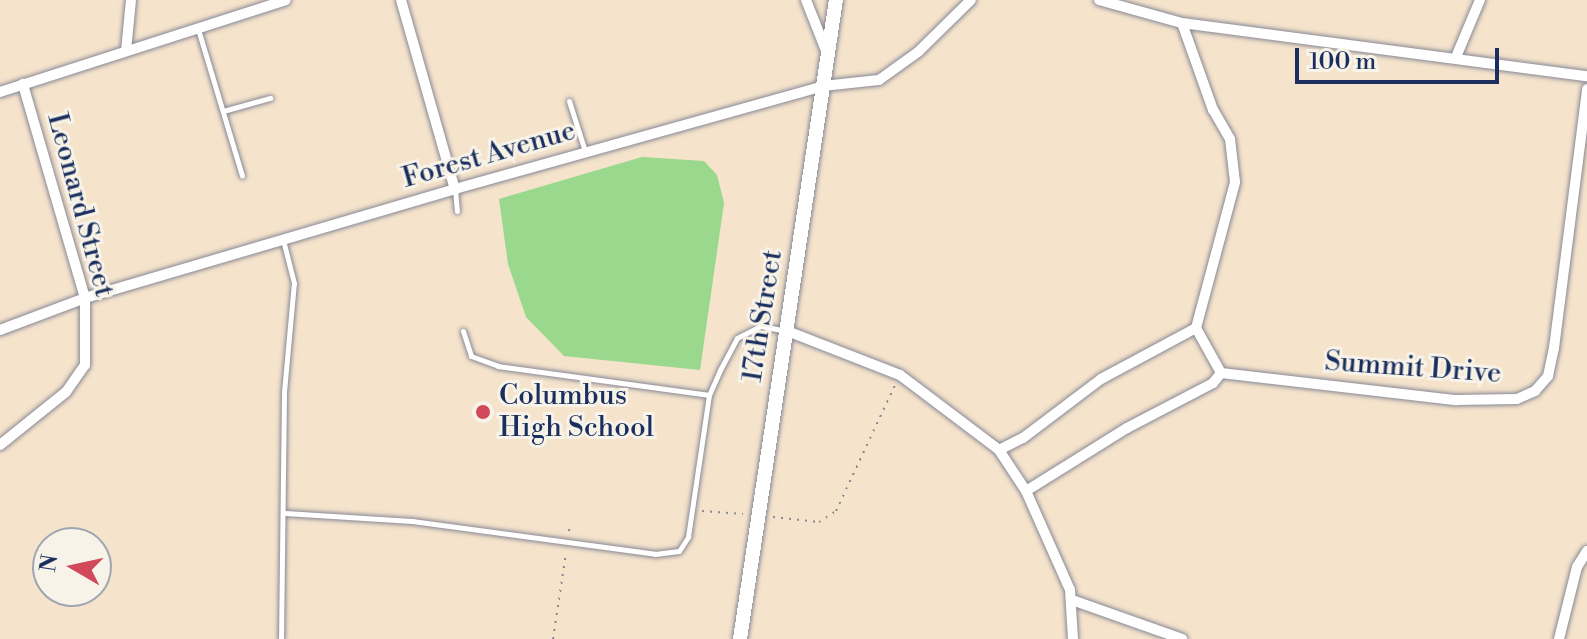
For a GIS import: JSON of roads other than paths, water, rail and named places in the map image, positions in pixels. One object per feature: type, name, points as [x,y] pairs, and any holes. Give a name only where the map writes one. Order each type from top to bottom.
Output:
[{"type":"street","points":[[126,51],[131,0]]},
{"type":"street","points":[[0,92],[286,0]]},
{"type":"street","points":[[401,0],[455,189]]},
{"type":"street","points":[[806,0],[827,53]]},
{"type":"street","name":"17th Street","points":[[740,639],[836,0]]},
{"type":"street","name":"Forest Avenue","points":[[0,330],[85,298],[455,189],[823,86],[879,80],[918,52],[971,0]]},
{"type":"street","points":[[1099,0],[1182,23],[1587,76]]},
{"type":"street","points":[[1456,57],[1480,0]]},
{"type":"street","points":[[1026,491],[1127,428],[1213,383],[1221,373],[1196,328],[1235,182],[1230,139],[1213,110],[1182,23]]},
{"type":"street","name":"Leonard Street","points":[[0,445],[66,392],[85,365],[85,298],[23,84]]},
{"type":"street","name":"Summit Drive","points":[[1221,373],[1456,400],[1517,399],[1535,391],[1548,376],[1554,348],[1587,89]]},
{"type":"street","points":[[999,450],[1023,438],[1101,379],[1196,328]]},
{"type":"street","points":[[787,331],[900,375],[999,450],[1026,491],[1072,600],[1073,639]]},
{"type":"street","points":[[1559,639],[1577,567],[1587,551]]},
{"type":"street","points":[[1072,600],[1182,639]]},
{"type":"lane","points":[[198,28],[242,176]]},
{"type":"lane","points":[[223,111],[270,98]]},
{"type":"lane","points":[[569,101],[586,152]]},
{"type":"lane","points":[[455,189],[457,211]]},
{"type":"lane","points":[[281,639],[285,513],[284,392],[294,283],[283,240]]},
{"type":"lane","points":[[285,513],[412,521],[668,554],[686,546],[709,395],[737,338],[761,326],[787,331]]},
{"type":"lane","points":[[463,331],[471,356],[498,366],[709,395]]},
{"type":"place","name":"Columbus High School","points":[[483,412]]}]
